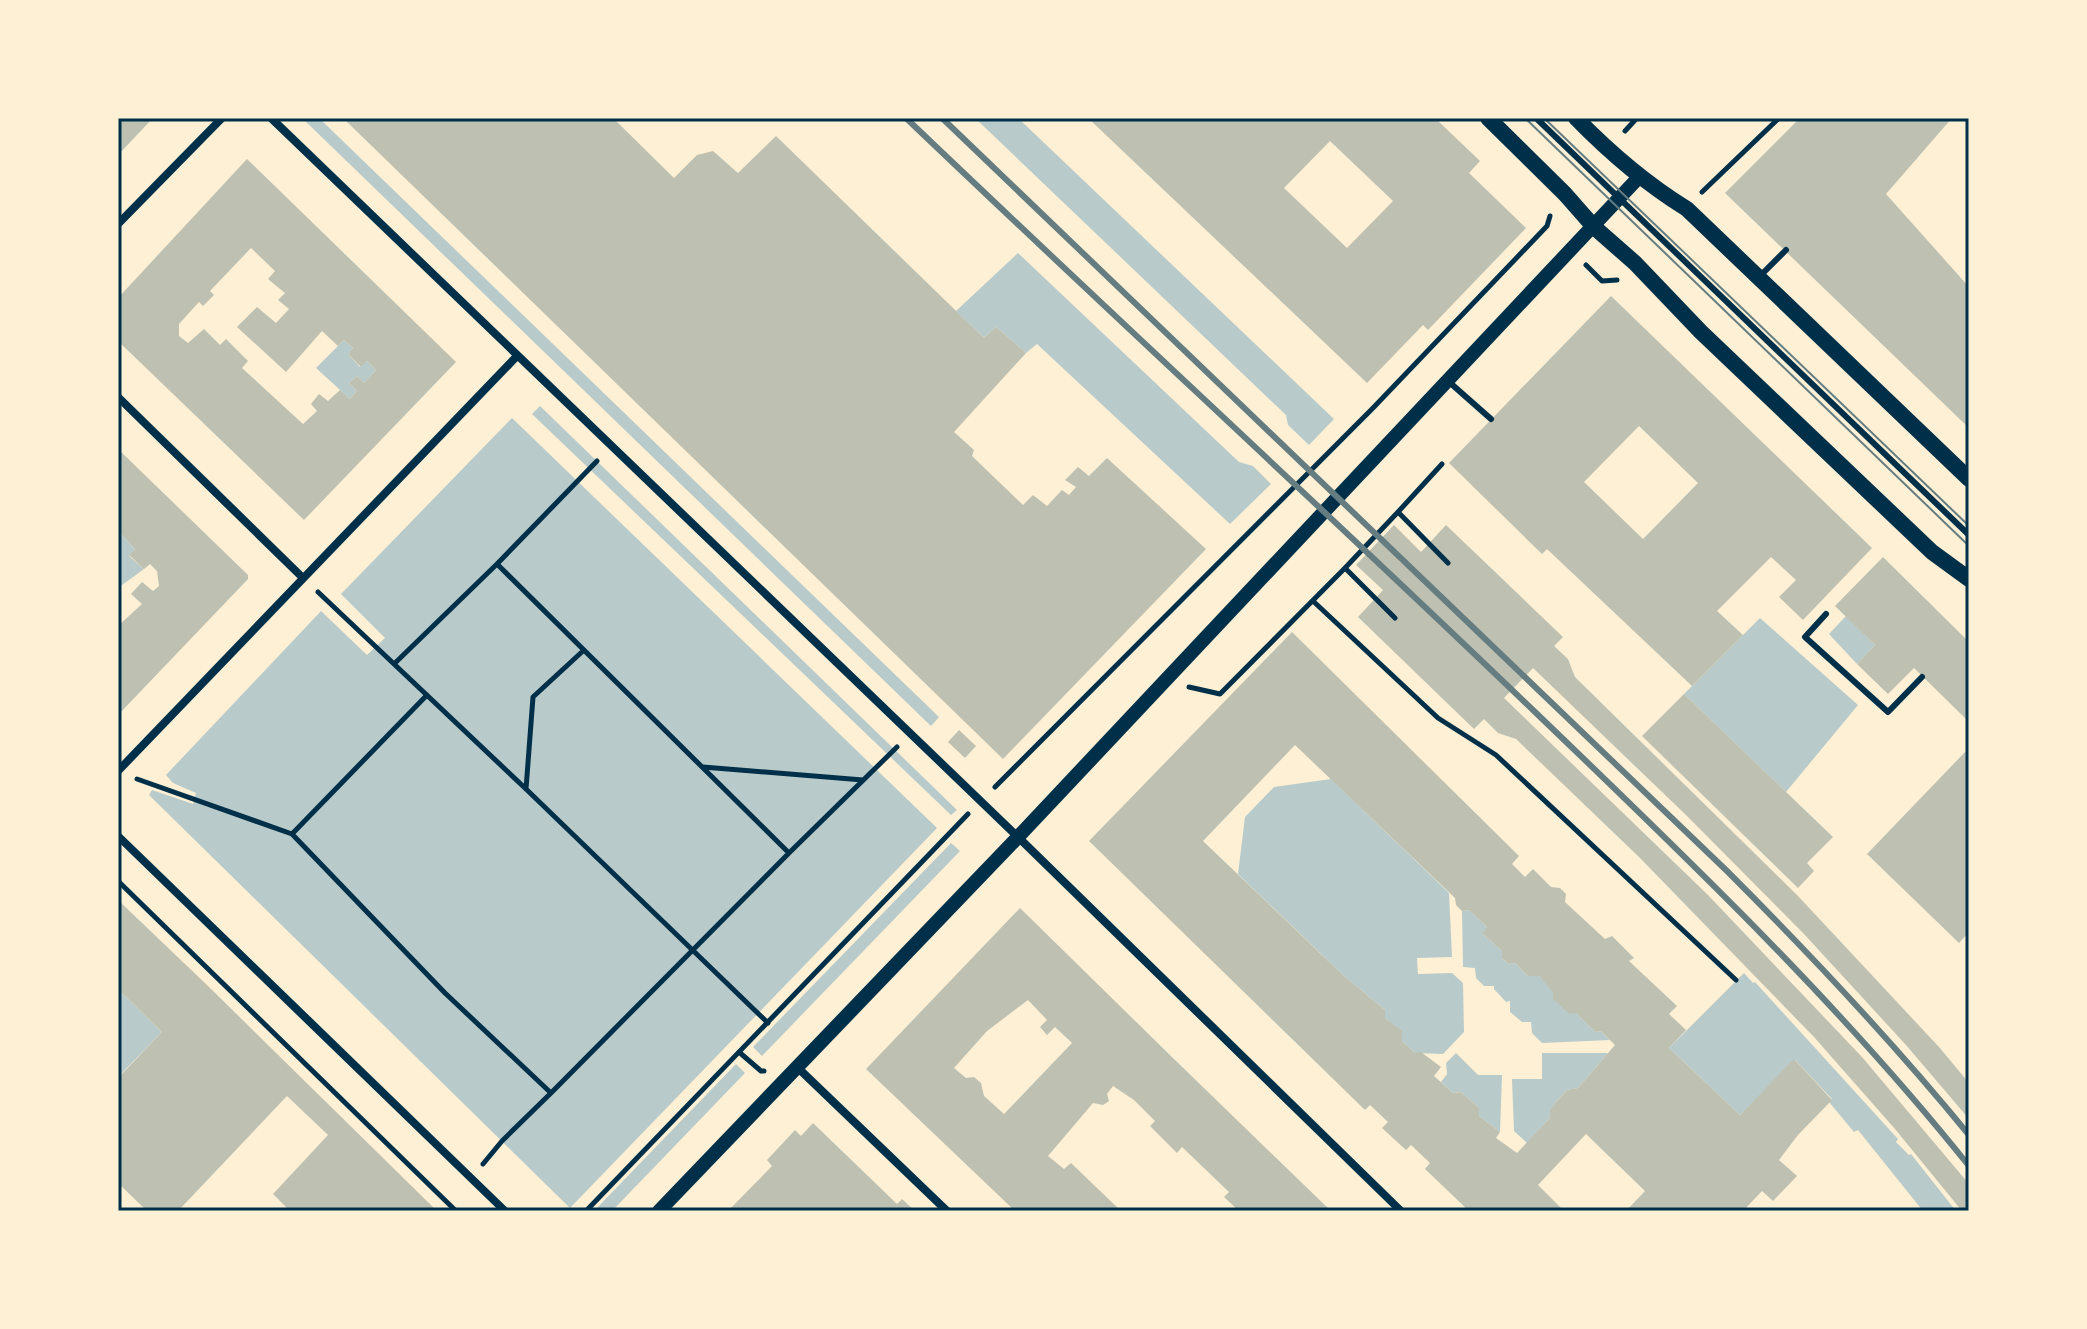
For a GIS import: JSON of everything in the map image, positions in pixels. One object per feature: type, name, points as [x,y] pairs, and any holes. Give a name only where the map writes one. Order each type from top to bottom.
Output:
[{"type":"main road","points":[[1488,118],[1701,332],[1932,552],[1969,579]]},
{"type":"main road","points":[[1576,118],[1607,150],[1687,209],[1969,479]]},
{"type":"street","points":[[118,224],[222,118]]},
{"type":"street","points":[[271,118],[981,801],[1401,1211]]},
{"type":"street","points":[[659,1211],[1018,837],[1640,176]]},
{"type":"street","points":[[118,771],[517,356]]},
{"type":"street","points":[[118,397],[302,577]]},
{"type":"street","points":[[118,836],[505,1211]]},
{"type":"street","points":[[797,1067],[947,1211]]},
{"type":"lane","points":[[1536,118],[1969,535]]},
{"type":"lane","points":[[1758,278],[1786,250]]},
{"type":"lane","points":[[1448,381],[1491,419]]},
{"type":"lane","points":[[1826,614],[1805,637],[1888,712],[1922,677]]},
{"type":"path","points":[[1687,209],[1779,118]]},
{"type":"path","points":[[1607,150],[1635,120]]},
{"type":"path","points":[[586,1211],[981,801],[1297,485],[1547,226],[1552,206],[1565,194]]},
{"type":"path","points":[[1547,226],[1555,234]]},
{"type":"path","points":[[1587,266],[1602,281],[1613,282],[1620,278]]},
{"type":"path","points":[[394,664],[497,564],[611,446]]},
{"type":"path","points":[[1164,681],[1220,694],[1345,568],[1442,464]]},
{"type":"path","points":[[1398,512],[1448,563]]},
{"type":"path","points":[[497,564],[789,853]]},
{"type":"path","points":[[1345,568],[1395,618]]},
{"type":"path","points":[[302,577],[768,1023]]},
{"type":"path","points":[[1313,601],[1438,718],[1496,755],[1736,980]]},
{"type":"path","points":[[526,789],[533,697],[584,650]]},
{"type":"path","points":[[292,834],[427,695]]},
{"type":"path","points":[[471,1178],[502,1141],[910,734]]},
{"type":"path","points":[[702,767],[863,780]]},
{"type":"path","points":[[127,784],[136,779],[292,834],[445,993],[551,1093]]},
{"type":"path","points":[[118,881],[456,1211]]},
{"type":"shaded area","points":[[302,118],[319,118],[939,717],[931,726]]},
{"type":"shaded area","points":[[975,118],[1018,118],[1334,419],[1309,445],[1288,425],[1286,415]]},
{"type":"shaded area","points":[[1018,253],[1239,462],[1253,466],[1271,484],[1230,524],[1037,344],[1026,353],[996,327],[984,338],[956,311]]},
{"type":"shaded area","points":[[344,340],[353,348],[348,354],[360,367],[367,361],[376,370],[364,383],[357,376],[349,383],[357,391],[350,399],[316,368]]},
{"type":"shaded area","points":[[540,406],[957,810],[951,815],[532,414]]},
{"type":"shaded area","points":[[512,418],[937,828],[570,1208],[149,795],[152,790],[193,804],[196,793],[173,783],[166,775],[321,611],[367,655],[385,638],[341,594]]},
{"type":"shaded area","points":[[118,531],[135,549],[129,556],[144,569],[118,588]]},
{"type":"shaded area","points":[[1846,616],[1875,645],[1857,664],[1829,634]]},
{"type":"shaded area","points":[[1760,618],[1858,705],[1786,792],[1684,694]]},
{"type":"shaded area","points":[[1331,779],[1449,893],[1452,957],[1417,958],[1418,974],[1452,973],[1463,983],[1464,1032],[1443,1054],[1415,1053],[1402,1041],[1401,1031],[1385,1018],[1385,1010],[1344,976],[1238,874],[1245,817],[1274,787]]},
{"type":"shaded area","points":[[951,843],[960,851],[762,1056],[753,1047]]},
{"type":"shaded area","points":[[1469,910],[1487,927],[1483,934],[1502,951],[1502,958],[1509,964],[1515,963],[1528,976],[1539,976],[1595,1032],[1601,1031],[1610,1040],[1542,1043],[1532,1033],[1531,1022],[1522,1022],[1510,1012],[1510,1001],[1506,1002],[1494,986],[1484,986],[1476,978],[1475,968],[1463,967],[1462,911]]},
{"type":"shaded area","points":[[1744,973],[1898,1139],[1896,1142],[1911,1154],[1956,1211],[1923,1211],[1858,1130],[1854,1132],[1829,1102],[1832,1099],[1795,1060],[1740,1115],[1669,1048]]},
{"type":"shaded area","points":[[118,989],[162,1032],[119,1076],[118,1075]]},
{"type":"shaded area","points":[[1456,1053],[1478,1075],[1502,1075],[1500,1132],[1479,1116],[1479,1108],[1461,1092],[1453,1093],[1441,1082],[1447,1074],[1446,1063]]},
{"type":"shaded area","points":[[1542,1053],[1608,1053],[1578,1088],[1567,1090],[1550,1109],[1550,1118],[1527,1143],[1514,1131],[1512,1079],[1542,1079]]},
{"type":"shaded area","points":[[736,1064],[745,1073],[612,1211],[594,1211]]},
{"type":"building","points":[[118,118],[153,118],[118,155]]},
{"type":"building","points":[[343,118],[613,118],[674,178],[697,155],[713,151],[738,173],[776,136],[984,338],[996,327],[1026,353],[954,432],[974,450],[972,456],[1023,505],[1033,495],[1047,506],[1062,490],[1069,495],[1076,487],[1065,480],[1078,467],[1089,476],[1107,458],[1206,549],[1003,759]]},
{"type":"building","points":[[1088,118],[1435,118],[1480,161],[1469,173],[1526,228],[1428,330],[1423,325],[1367,383]],"holes":[[[1330,141],[1393,201],[1347,248],[1284,188]]]},
{"type":"building","points":[[1800,118],[1952,118],[1886,194],[1969,287],[1969,428],[1725,193]]},
{"type":"building","points":[[247,159],[456,362],[304,520],[118,341],[118,298]],"holes":[[[251,248],[275,271],[268,279],[285,293],[278,300],[289,309],[276,323],[257,307],[237,327],[286,372],[322,331],[338,346],[344,340],[353,348],[348,354],[361,367],[367,361],[376,370],[364,383],[357,376],[349,383],[357,391],[350,399],[340,390],[328,401],[319,394],[311,404],[317,411],[303,424],[242,368],[248,361],[226,339],[220,345],[204,329],[188,343],[179,336],[179,324],[199,302],[203,306],[214,295],[210,291]]]},
{"type":"building","points":[[1611,296],[1872,548],[1803,620],[1779,597],[1796,580],[1771,557],[1717,611],[1743,635],[1692,686],[1547,549],[1542,554],[1449,463]],"holes":[[[1639,426],[1698,483],[1643,539],[1584,482]]]},
{"type":"building","points":[[118,449],[248,575],[248,579],[118,715],[118,626],[142,604],[131,594],[142,582],[153,591],[159,586],[157,571],[150,564],[144,569],[129,555],[135,549],[118,531]]},
{"type":"building","points":[[1394,525],[1421,552],[1446,525],[1563,637],[1554,646],[1568,659],[1575,677],[1798,896],[1939,1047],[1969,1083],[1969,1119],[1804,934],[1533,668],[1504,698],[1708,895],[1862,1057],[1969,1184],[1969,1211],[1962,1211],[1814,1037],[1639,857],[1516,739],[1498,733],[1484,719],[1474,729],[1358,617],[1383,590],[1356,565]]},
{"type":"building","points":[[1883,557],[1969,642],[1969,722],[1914,668],[1888,694],[1857,664],[1875,645],[1835,606]]},
{"type":"building","points":[[1292,632],[1519,856],[1512,864],[1525,877],[1533,869],[1551,887],[1560,888],[1566,894],[1565,902],[1605,939],[1612,936],[1634,958],[1629,961],[1677,1006],[1669,1014],[1686,1030],[1669,1048],[1740,1115],[1794,1059],[1832,1100],[1779,1160],[1797,1176],[1773,1201],[1762,1191],[1743,1211],[1626,1211],[1645,1191],[1586,1134],[1538,1185],[1564,1211],[1469,1211],[1425,1169],[1430,1163],[1411,1145],[1406,1150],[1382,1128],[1388,1122],[1370,1105],[1365,1110],[1089,841]],"holes":[[[1295,745],[1455,898],[1456,905],[1462,911],[1469,910],[1487,927],[1482,933],[1502,951],[1502,958],[1509,964],[1515,963],[1528,976],[1539,976],[1553,992],[1553,999],[1569,1014],[1576,1013],[1595,1032],[1601,1031],[1615,1045],[1578,1088],[1567,1090],[1550,1109],[1550,1118],[1517,1153],[1496,1138],[1500,1132],[1479,1116],[1479,1108],[1461,1092],[1453,1093],[1434,1076],[1441,1067],[1421,1052],[1415,1053],[1402,1041],[1402,1031],[1385,1018],[1385,1010],[1344,976],[1203,841]]]},
{"type":"building","points":[[1684,694],[1833,837],[1807,863],[1814,871],[1798,888],[1642,736]]},
{"type":"building","points":[[959,730],[976,746],[965,758],[948,742]]},
{"type":"building","points":[[1965,752],[1969,756],[1969,932],[1959,943],[1867,854]]},
{"type":"building","points":[[118,900],[437,1211],[290,1211],[273,1194],[328,1135],[287,1096],[178,1211],[147,1211],[118,1183],[118,1078],[162,1032],[118,989]]},
{"type":"building","points":[[1020,908],[1331,1211],[1239,1211],[1224,1197],[1229,1192],[1182,1147],[1177,1153],[1150,1126],[1155,1121],[1134,1100],[1113,1086],[1107,1094],[1109,1101],[1103,1105],[1093,1103],[1048,1156],[1064,1169],[1071,1163],[1121,1211],[1015,1211],[866,1069]],"holes":[[[1028,1000],[1047,1020],[1040,1027],[1047,1035],[1055,1027],[1072,1043],[1004,1114],[984,1096],[981,1083],[974,1077],[966,1078],[954,1068],[987,1031]]]},
{"type":"building","points":[[813,1123],[897,1204],[902,1199],[915,1211],[728,1211],[772,1166],[767,1160],[795,1130],[801,1136]]},
{"type":"tram line","points":[[1525,118],[1969,546]]},
{"type":"tram line","points":[[1544,118],[1969,526]]},
{"type":"railway","points":[[906,118],[1456,636],[1703,875],[1814,988],[1969,1166]]},
{"type":"railway","points":[[942,118],[1727,871],[1851,1000],[1969,1135]]}]
